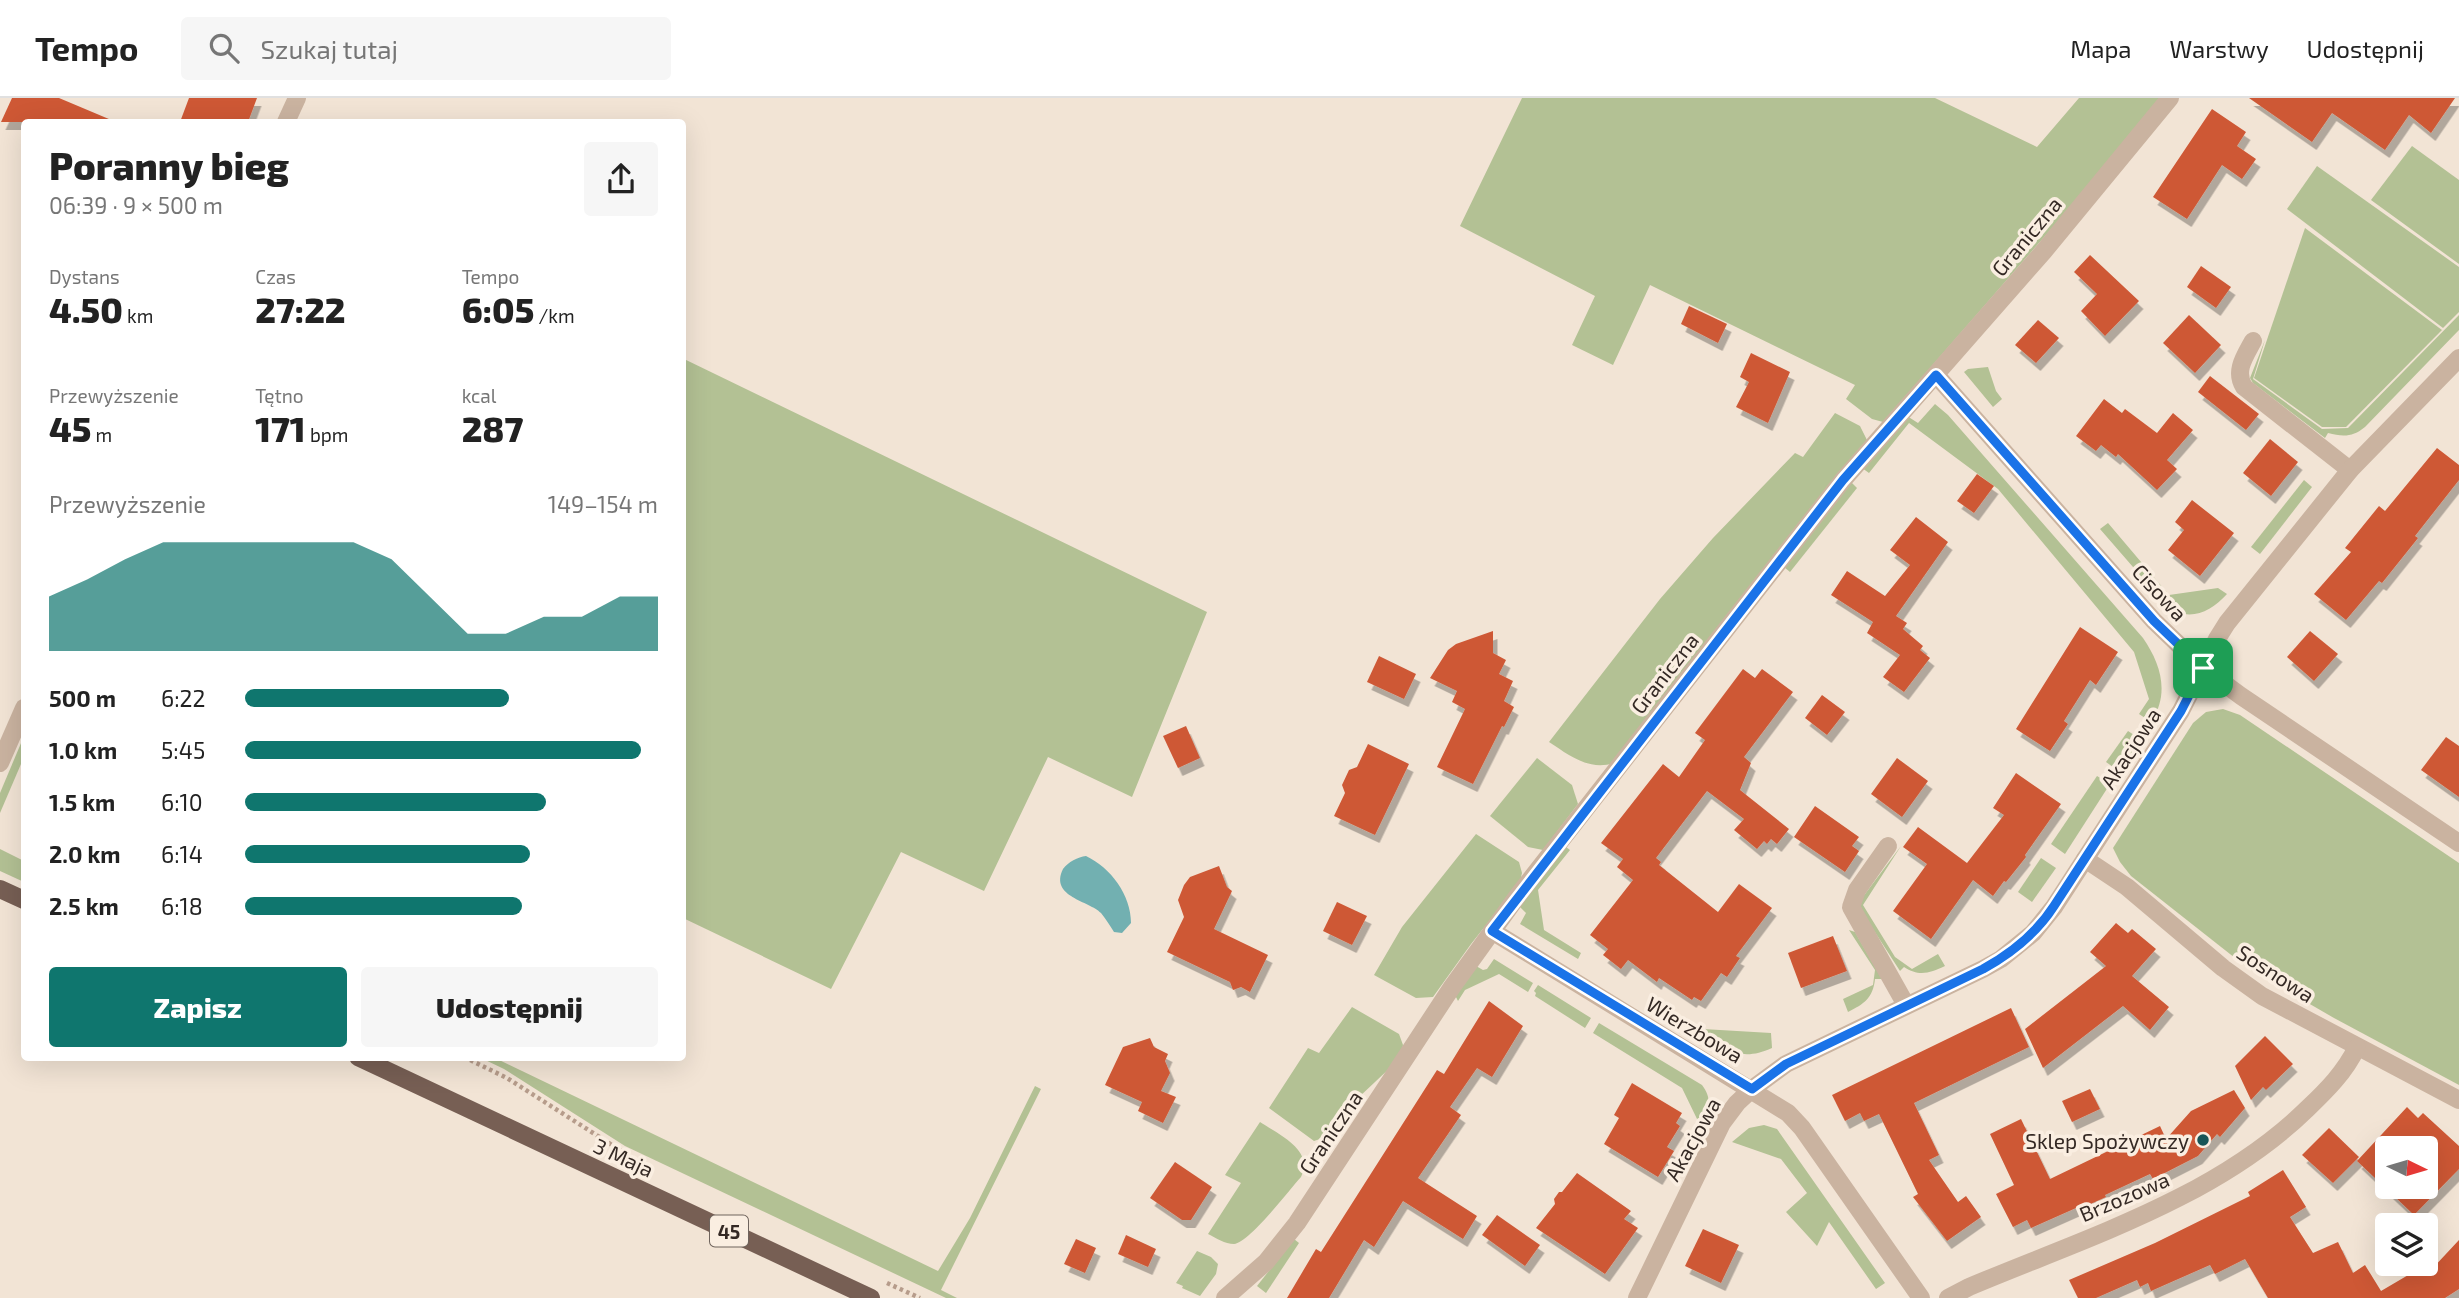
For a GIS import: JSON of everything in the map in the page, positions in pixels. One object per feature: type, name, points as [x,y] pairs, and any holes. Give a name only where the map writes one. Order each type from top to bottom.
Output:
[{"type":"main road","points":[[0,889],[21,899]]},
{"type":"main road","name":"3 Maja","points":[[367,1061],[871,1298]]},
{"type":"street","points":[[288,119],[298,98]]},
{"type":"street","name":"Graniczna","points":[[1225,1298],[1266,1262],[1297,1223],[1452,987],[1492,931],[1843,480],[2044,251],[2170,98]]},
{"type":"street","points":[[2253,341],[2239,373],[2239,380],[2244,387],[2350,470]]},
{"type":"street","name":"Akacjowa","points":[[1637,1298],[1723,1123],[1737,1103],[1752,1089],[1786,1064],[1983,969],[2017,947],[2043,923],[2181,711],[2227,623],[2350,470],[2459,358]]},
{"type":"street","name":"Cisowa","points":[[1936,375],[2154,621],[2203,668],[2459,843]]},
{"type":"street","points":[[0,763],[21,715]]},
{"type":"street","points":[[1888,846],[1857,890],[1851,907],[1906,1005]]},
{"type":"street","name":"Sosnowa","points":[[2085,859],[2127,887],[2262,996],[2459,1100]]},
{"type":"street","name":"Wierzbowa","points":[[1492,931],[1778,1105],[1802,1128],[1921,1298]]},
{"type":"street","name":"Brzozowa","points":[[1948,1298],[2173,1201],[2213,1180],[2283,1132],[2340,1074],[2357,1047]]},
{"type":"path","points":[[472,1061],[507,1078],[638,1162]]},
{"type":"path","points":[[883,1281],[919,1298]]},
{"type":"green space","points":[[1522,98],[1935,98],[2037,147],[2079,98],[2161,98],[2094,180],[1883,422],[1872,419],[1846,399],[1855,385],[1650,285],[1613,365],[1572,345],[1595,296],[1460,226]]},
{"type":"green space","points":[[2412,146],[2459,180],[2459,264],[2371,200]]},
{"type":"green space","points":[[2317,166],[2459,267],[2459,312],[2443,328],[2287,209]]},
{"type":"green space","points":[[2305,228],[2442,330],[2346,427],[2322,427],[2254,378]]},
{"type":"green space","points":[[2459,315],[2459,330],[2365,427],[2352,434],[2328,433],[2325,438],[2250,378],[2265,340],[2253,379],[2322,429],[2348,428]]},
{"type":"green space","points":[[686,360],[1207,612],[1132,797],[1048,757],[984,891],[901,852],[831,989],[686,919]]},
{"type":"green space","points":[[1988,367],[1996,391],[2002,399],[1993,407],[1964,372],[1968,369]]},
{"type":"green space","points":[[1935,404],[1948,415],[2143,638],[2155,658],[2161,679],[2160,701],[2151,722],[2139,714],[2149,699],[2134,652],[1998,489],[1909,423],[1869,473],[1862,468],[1907,416],[1918,423]]},
{"type":"green space","points":[[1835,413],[1860,426],[1867,440],[1614,763],[1587,763],[1549,742],[1660,599],[1713,538],[1795,453],[1803,457]]},
{"type":"green space","points":[[2304,480],[2312,487],[2260,554],[2251,547]]},
{"type":"green space","points":[[1851,482],[1857,488],[1790,572],[1784,567]]},
{"type":"green space","points":[[2108,523],[2169,595],[2218,588],[2227,594],[2206,611],[2182,614],[2174,610],[2166,605],[2100,529]]},
{"type":"green space","points":[[2223,709],[2240,715],[2459,863],[2459,1085],[2249,969],[2131,876],[2120,862],[2113,848],[2193,723],[2206,712]]},
{"type":"green space","points":[[2128,731],[2140,739],[2120,772],[2106,762]]},
{"type":"green space","points":[[21,743],[21,764],[0,813],[0,793]]},
{"type":"green space","points":[[1537,758],[1572,785],[1578,804],[1543,850],[1528,847],[1490,816]]},
{"type":"green space","points":[[2097,776],[2110,784],[2065,854],[2051,844]]},
{"type":"green space","points":[[1476,834],[1519,862],[1522,873],[1520,882],[1433,997],[1416,998],[1374,975],[1402,927]]},
{"type":"green space","points":[[1901,846],[1863,905],[1895,957],[1912,969],[1938,954],[1945,966],[1929,972],[1915,972],[1904,967],[1900,971],[1860,909],[1859,902]]},
{"type":"green space","points":[[1566,847],[1570,850],[1538,890],[1544,930],[1581,953],[1578,959],[1520,924],[1526,913],[1519,906]]},
{"type":"green space","points":[[0,849],[21,860],[21,881],[0,871]]},
{"type":"green space","points":[[2041,858],[2056,868],[2032,902],[2018,892]]},
{"type":"green space","points":[[1849,930],[1855,932],[1882,979],[1875,979],[1872,991],[1867,1000],[1848,1012],[1843,999],[1873,985],[1875,970]]},
{"type":"green space","points":[[1494,959],[1533,983],[1528,992],[1499,974],[1465,990],[1458,1001],[1455,995],[1476,966],[1487,969]]},
{"type":"green space","points":[[1538,985],[1591,1018],[1585,1028],[1535,996],[1534,991]]},
{"type":"green space","points":[[1352,1007],[1399,1034],[1402,1051],[1392,1066],[1358,1098],[1323,1138],[1314,1141],[1269,1108],[1308,1048],[1319,1053]]},
{"type":"green space","points":[[1599,1023],[1702,1085],[1709,1103],[1704,1121],[1698,1121],[1682,1088],[1593,1033]]},
{"type":"green space","points":[[1703,1029],[1771,1033],[1772,1048],[1753,1054],[1736,1053],[1703,1036]]},
{"type":"green space","points":[[487,1061],[501,1061],[938,1271],[970,1218],[1035,1086],[1041,1089],[941,1290],[957,1298],[946,1298],[625,1146]]},
{"type":"green space","points":[[1260,1122],[1299,1151],[1304,1167],[1301,1177],[1250,1235],[1234,1244],[1227,1243],[1208,1234],[1241,1183],[1225,1175]]},
{"type":"green space","points":[[1764,1125],[1777,1129],[1885,1283],[1876,1289],[1829,1222],[1817,1246],[1786,1212],[1807,1193],[1781,1159],[1732,1142],[1749,1128]]},
{"type":"green space","points":[[1294,1239],[1299,1243],[1266,1293],[1257,1286]]},
{"type":"green space","points":[[1197,1251],[1211,1257],[1218,1264],[1216,1274],[1200,1296],[1176,1283]]},
{"type":"water","points":[[1086,856],[1111,875],[1123,893],[1131,923],[1122,933],[1114,932],[1101,913],[1073,897],[1061,886],[1063,869],[1073,860]]},
{"type":"building","points":[[12,98],[59,98],[109,119],[21,119],[21,122],[1,122]]},
{"type":"building","points":[[189,98],[257,98],[249,119],[181,119]]},
{"type":"building","points":[[2249,98],[2455,98],[2431,133],[2409,115],[2385,150],[2332,113],[2312,142]]},
{"type":"building","points":[[2212,109],[2246,132],[2237,146],[2256,159],[2242,179],[2222,165],[2187,219],[2153,197]]},
{"type":"building","points":[[2090,255],[2139,301],[2105,336],[2081,311],[2097,294],[2074,272]]},
{"type":"building","points":[[2201,266],[2231,287],[2216,308],[2187,287]]},
{"type":"building","points":[[1689,306],[1727,324],[1718,343],[1681,324]]},
{"type":"building","points":[[2189,315],[2221,345],[2195,373],[2163,343]]},
{"type":"building","points":[[2038,320],[2059,338],[2036,363],[2015,345]]},
{"type":"building","points":[[1751,353],[1790,372],[1768,423],[1736,407],[1749,382],[1740,377]]},
{"type":"building","points":[[2210,376],[2259,414],[2246,430],[2198,392]]},
{"type":"building","points":[[2104,399],[2122,413],[2125,409],[2157,433],[2173,413],[2193,430],[2167,460],[2177,469],[2157,490],[2118,454],[2116,457],[2101,445],[2096,451],[2076,436]]},
{"type":"building","points":[[2270,439],[2298,462],[2271,496],[2243,473]]},
{"type":"building","points":[[2437,448],[2459,465],[2459,480],[2382,583],[2379,581],[2346,620],[2314,594],[2351,552],[2345,548],[2379,506],[2385,511]]},
{"type":"building","points":[[1977,474],[1994,486],[1974,513],[1957,501]]},
{"type":"building","points":[[2192,500],[2234,533],[2200,576],[2168,550],[2184,530],[2175,522]]},
{"type":"building","points":[[1916,517],[1948,542],[1896,616],[1907,623],[1903,629],[1923,646],[1920,650],[1930,658],[1904,692],[1883,677],[1900,655],[1867,633],[1873,622],[1831,595],[1847,571],[1885,596],[1910,565],[1890,550]]},
{"type":"building","points":[[2080,627],[2118,652],[2096,685],[2090,680],[2064,721],[2068,724],[2050,751],[2016,729]]},
{"type":"building","points":[[1493,631],[1493,653],[1506,660],[1499,674],[1513,681],[1504,701],[1514,707],[1473,784],[1437,767],[1465,709],[1452,702],[1457,691],[1430,678],[1448,650],[1456,644]]},
{"type":"building","points":[[2310,631],[2338,654],[2314,681],[2287,657]]},
{"type":"building","points":[[1379,656],[1416,674],[1404,699],[1367,682]]},
{"type":"building","points":[[1743,669],[1755,678],[1762,669],[1793,692],[1744,757],[1751,763],[1740,790],[1789,829],[1777,844],[1771,839],[1767,844],[1764,841],[1757,849],[1734,830],[1744,819],[1707,791],[1656,858],[1661,862],[1659,865],[1718,912],[1739,884],[1772,908],[1736,956],[1740,958],[1727,977],[1721,973],[1701,1001],[1694,997],[1692,1000],[1659,978],[1657,982],[1628,960],[1621,969],[1603,955],[1608,949],[1590,935],[1633,880],[1617,867],[1623,859],[1601,843],[1663,764],[1679,777],[1705,740],[1695,733]]},
{"type":"building","points":[[1822,695],[1845,712],[1827,735],[1805,718]]},
{"type":"building","points":[[1186,726],[1200,758],[1178,768],[1163,736]]},
{"type":"building","points":[[2446,737],[2459,746],[2459,797],[2421,770]]},
{"type":"building","points":[[1368,744],[1409,764],[1375,835],[1334,816],[1345,793],[1342,785],[1349,770],[1357,767]]},
{"type":"building","points":[[1897,758],[1928,781],[1902,817],[1871,794]]},
{"type":"building","points":[[2016,773],[2061,804],[2026,857],[1993,896],[1973,880],[1931,939],[1893,911],[1927,864],[1903,847],[1918,827],[1967,863],[2004,815],[1993,808]]},
{"type":"building","points":[[1815,806],[1859,837],[1852,846],[1859,851],[1845,872],[1794,837]]},
{"type":"building","points":[[1219,866],[1227,887],[1232,891],[1214,929],[1268,955],[1250,992],[1241,987],[1233,990],[1230,982],[1167,952],[1184,917],[1178,900],[1184,885],[1190,877]]},
{"type":"building","points":[[1337,902],[1367,916],[1352,945],[1323,931]]},
{"type":"building","points":[[2116,923],[2128,933],[2132,929],[2156,949],[2132,976],[2169,1007],[2150,1030],[2123,1006],[2043,1068],[2025,1029],[2106,966],[2090,952]]},
{"type":"building","points":[[1833,936],[1847,971],[1801,988],[1788,953]]},
{"type":"building","points":[[1489,1001],[1523,1026],[1492,1077],[1477,1068],[1450,1107],[1461,1115],[1418,1178],[1477,1216],[1463,1239],[1403,1201],[1374,1247],[1364,1240],[1329,1298],[1287,1298],[1316,1249],[1321,1252],[1437,1070],[1444,1074]]},
{"type":"building","points":[[2011,1008],[2029,1047],[1914,1103],[1939,1155],[1929,1160],[1958,1202],[1966,1196],[1981,1217],[1947,1241],[1913,1197],[1918,1194],[1879,1114],[1864,1121],[1860,1113],[1845,1121],[1832,1095]]},
{"type":"building","points":[[2265,1036],[2293,1064],[2266,1090],[2263,1087],[2251,1100],[2235,1066]]},
{"type":"building","points":[[1150,1038],[1154,1047],[1168,1054],[1165,1061],[1170,1073],[1161,1091],[1176,1097],[1163,1123],[1138,1111],[1142,1102],[1105,1085],[1123,1047]]},
{"type":"building","points":[[1632,1083],[1682,1113],[1676,1123],[1680,1126],[1667,1147],[1674,1151],[1658,1177],[1604,1144],[1619,1118],[1614,1115]]},
{"type":"building","points":[[2090,1089],[2100,1109],[2072,1122],[2062,1101]]},
{"type":"building","points":[[2234,1090],[2245,1108],[2220,1137],[2217,1134],[2198,1156],[2153,1179],[2150,1174],[2105,1195],[2106,1197],[2031,1228],[2027,1220],[2013,1227],[1996,1194],[2014,1185],[1990,1134],[2021,1119],[2050,1179],[2160,1126],[2166,1139],[2191,1111]]},
{"type":"building","points":[[2407,1107],[2418,1118],[2423,1113],[2459,1146],[2459,1169],[2438,1190],[2438,1136],[2380,1136]]},
{"type":"building","points":[[2329,1128],[2359,1157],[2333,1183],[2302,1155]]},
{"type":"building","points":[[2375,1142],[2375,1178],[2357,1161]]},
{"type":"building","points":[[1175,1162],[1212,1187],[1191,1220],[1182,1220],[1150,1198]]},
{"type":"building","points":[[2283,1170],[2306,1207],[2290,1217],[2313,1253],[2338,1242],[2353,1273],[2365,1265],[2381,1291],[2407,1276],[2438,1276],[2438,1262],[2459,1240],[2459,1289],[2445,1298],[2268,1298],[2245,1259],[2215,1274],[2210,1265],[2151,1291],[2148,1283],[2140,1287],[2137,1280],[2096,1298],[2078,1298],[2069,1280],[2155,1243],[2250,1196],[2248,1192]]},
{"type":"building","points":[[1577,1173],[1631,1211],[1624,1219],[1638,1228],[1605,1274],[1536,1228],[1555,1204],[1554,1199],[1559,1192],[1562,1192]]},
{"type":"building","points":[[2397,1199],[2430,1199],[2416,1213],[2412,1213]]},
{"type":"building","points":[[1497,1215],[1540,1245],[1525,1266],[1482,1235]]},
{"type":"building","points":[[1703,1229],[1739,1245],[1721,1283],[1685,1266]]},
{"type":"building","points":[[1126,1235],[1156,1249],[1148,1267],[1118,1254]]},
{"type":"building","points":[[1076,1239],[1096,1248],[1085,1273],[1064,1264]]},
{"type":"place","name":"Sklep Spożywczy","points":[[2203,1140]]},
{"type":"route","points":[[1936,375],[2154,621],[2203,668],[2181,711],[2043,923],[2033,933],[2001,959],[1983,969],[1786,1064],[1752,1089],[1718,1071],[1492,931],[1843,480],[1936,375]]}]
